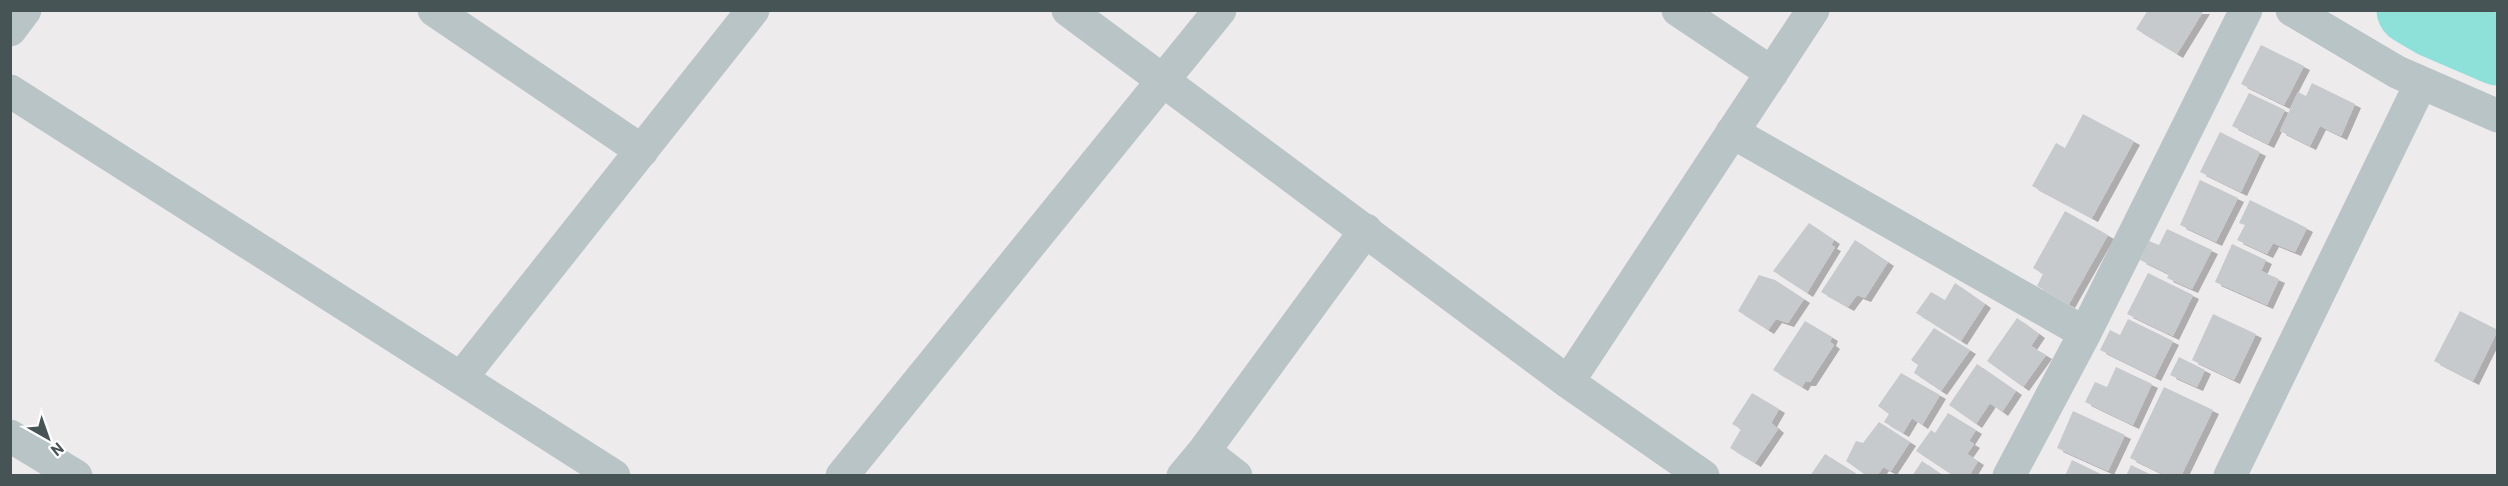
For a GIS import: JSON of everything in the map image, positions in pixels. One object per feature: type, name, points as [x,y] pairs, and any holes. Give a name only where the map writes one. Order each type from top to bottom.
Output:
[{"type":"street","points":[[10,30],[25,10]]},
{"type":"street","points":[[434,10],[642,151]]},
{"type":"street","points":[[461,378],[753,10]]},
{"type":"street","points":[[1068,10],[1568,382],[1703,476]]},
{"type":"street","points":[[842,476],[1220,10]]},
{"type":"street","points":[[1678,10],[1772,73]]},
{"type":"street","points":[[1568,382],[1812,10]]},
{"type":"street","points":[[2009,476],[2085,333],[2246,10]]},
{"type":"street","points":[[2292,10],[2397,72],[2498,116]]},
{"type":"street","points":[[2230,476],[2421,83]]},
{"type":"street","points":[[10,91],[614,476]]},
{"type":"street","points":[[1732,132],[2085,333]]},
{"type":"street","points":[[1184,476],[1366,230]]},
{"type":"street","points":[[10,436],[76,476]]},
{"type":"street","points":[[1204,451],[1236,476]]},
{"type":"building","points":[[2148,10],[2204,10],[2177,54],[2136,29]]},
{"type":"building","points":[[2261,45],[2304,66],[2284,105],[2241,84]]},
{"type":"building","points":[[2312,83],[2355,104],[2341,136],[2320,126],[2310,146],[2280,131],[2298,92],[2306,96]]},
{"type":"building","points":[[2249,93],[2285,110],[2268,144],[2232,126]]},
{"type":"building","points":[[2083,114],[2134,141],[2092,218],[2032,186],[2056,143],[2065,148]]},
{"type":"building","points":[[2220,132],[2260,152],[2241,192],[2200,172]]},
{"type":"building","points":[[2200,180],[2238,198],[2216,242],[2180,225]]},
{"type":"building","points":[[2250,200],[2307,228],[2295,252],[2273,243],[2267,254],[2237,240],[2245,225],[2239,223]]},
{"type":"building","points":[[2065,211],[2108,235],[2069,304],[2037,286],[2043,274],[2033,268]]},
{"type":"building","points":[[1809,223],[1834,240],[1831,245],[1835,247],[1807,293],[1773,271]]},
{"type":"building","points":[[2167,229],[2212,250],[2192,289],[2167,278],[2169,274],[2140,260],[2149,241],[2159,245]]},
{"type":"building","points":[[1855,240],[1888,262],[1865,298],[1857,295],[1848,307],[1821,292]]},
{"type":"building","points":[[2232,244],[2266,260],[2261,271],[2279,279],[2267,305],[2215,282]]},
{"type":"building","points":[[2148,273],[2193,295],[2173,336],[2127,314]]},
{"type":"building","points":[[1759,275],[1775,280],[1804,299],[1788,323],[1776,319],[1768,330],[1738,311]]},
{"type":"building","points":[[1955,283],[1985,304],[1961,341],[1916,313],[1931,292],[1945,300]]},
{"type":"building","points":[[2460,311],[2498,330],[2473,381],[2434,361]]},
{"type":"building","points":[[2213,314],[2256,334],[2234,380],[2192,360]]},
{"type":"building","points":[[2017,318],[2039,334],[2031,346],[2046,355],[2023,387],[1987,361]]},
{"type":"building","points":[[2128,319],[2173,341],[2155,377],[2100,350],[2110,330],[2120,335]]},
{"type":"building","points":[[1805,321],[1832,337],[1830,342],[1834,345],[1810,382],[1805,382],[1802,387],[1773,370]]},
{"type":"building","points":[[1934,328],[1970,350],[1941,391],[1914,373],[1918,365],[1911,360]]},
{"type":"building","points":[[2179,357],[2205,370],[2197,387],[2170,375]]},
{"type":"building","points":[[1977,364],[2016,391],[2002,412],[1990,403],[1976,424],[1949,405]]},
{"type":"building","points":[[2116,367],[2152,384],[2133,425],[2085,402],[2095,382],[2107,387]]},
{"type":"building","points":[[1901,373],[1940,395],[1922,425],[1912,418],[1903,433],[1884,422],[1889,414],[1878,406]]},
{"type":"building","points":[[2164,387],[2213,410],[2181,476],[2167,476],[2130,458]]},
{"type":"building","points":[[1752,393],[1779,409],[1771,423],[1778,429],[1755,463],[1730,448],[1741,429],[1732,424]]},
{"type":"building","points":[[2073,411],[2125,435],[2108,471],[2057,448]]},
{"type":"building","points":[[1948,413],[1976,430],[1969,441],[1974,444],[1967,454],[1978,461],[1969,476],[1954,476],[1916,451],[1931,430],[1935,433]]},
{"type":"building","points":[[1879,422],[1910,442],[1891,471],[1883,467],[1877,476],[1867,476],[1846,461],[1856,441],[1863,443]]},
{"type":"building","points":[[1825,454],[1860,476],[1810,476]]},
{"type":"building","points":[[2072,460],[2105,476],[2065,476]]},
{"type":"building","points":[[1922,461],[1944,476],[1912,476]]},
{"type":"building","points":[[2131,465],[2154,476],[2126,476]]},
{"type":"waterway","points":[[2411,10],[2433,23],[2498,51]]}]
